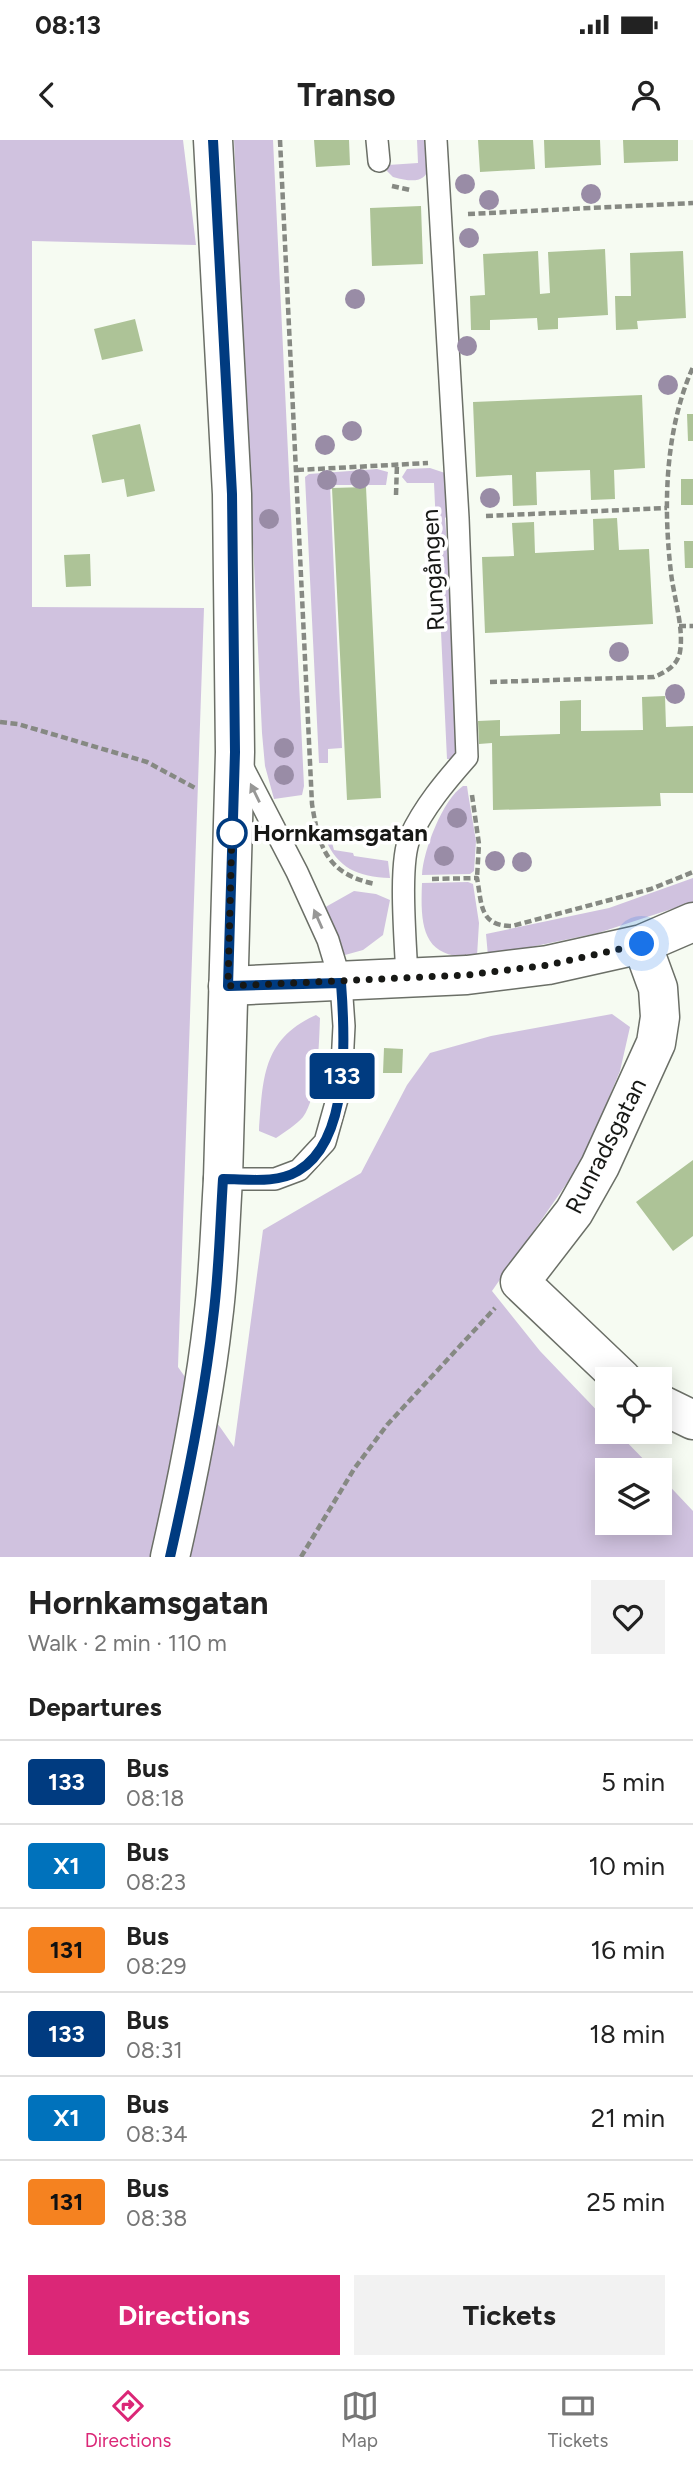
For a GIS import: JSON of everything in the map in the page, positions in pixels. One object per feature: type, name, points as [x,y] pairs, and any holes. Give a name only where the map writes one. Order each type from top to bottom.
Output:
[{"type":"street","points":[[170,1557],[190,1470],[205,1384],[214,1317],[223,1179],[235,752],[232,494],[213,140]]},
{"type":"street","points":[[228,986],[341,983],[548,965],[642,944],[693,922]]},
{"type":"street","name":"Runradsgatan","points":[[520,1282],[574,1212],[600,1167],[656,1043],[660,1017],[658,988],[642,944]]},
{"type":"street","points":[[520,1282],[609,1367]]},
{"type":"street","points":[[672,1410],[693,1420]]},
{"type":"lane","name":"Rungången","points":[[436,140],[467,757]]},
{"type":"lane","points":[[223,1179],[275,1179],[299,1170],[326,1142],[341,1085],[344,1026],[341,983],[328,940],[297,872],[235,752]]},
{"type":"lane","points":[[407,978],[405,881],[409,839],[432,799],[467,757]]},
{"type":"path","points":[[279,140],[312,804],[317,838],[333,865],[344,873],[375,884],[477,878]]},
{"type":"path","points":[[378,150],[387,182],[396,189],[412,190],[438,182]]},
{"type":"path","points":[[439,215],[693,203]]},
{"type":"path","points":[[465,682],[654,677],[669,671],[679,657],[679,626],[671,571],[667,475],[686,382],[693,367]]},
{"type":"path","points":[[297,470],[454,462]]},
{"type":"path","points":[[396,495],[397,464]]},
{"type":"path","points":[[457,518],[667,508]]},
{"type":"path","points":[[679,626],[693,626]]},
{"type":"path","points":[[0,722],[18,724],[147,762],[188,785]]},
{"type":"path","points":[[467,757],[479,844],[477,878],[482,905],[490,923],[496,926],[512,926],[651,889],[693,872]]},
{"type":"path","points":[[301,1557],[354,1469],[387,1425],[520,1282]]},
{"type":"shaded area","points":[[0,140],[183,140],[196,245],[32,241],[32,607],[204,608],[178,1367],[234,1447],[263,1230],[361,1173],[407,1085],[430,1053],[491,1036],[612,1014],[630,1027],[620,1071],[583,1160],[492,1291],[540,1351],[595,1408],[595,1444],[629,1444],[642,1458],[595,1458],[595,1535],[672,1535],[672,1489],[693,1511],[693,1557],[0,1557]]},
{"type":"shaded area","points":[[234,140],[273,140],[304,786],[302,795],[274,799],[265,766],[262,733]]},
{"type":"shaded area","points":[[417,140],[433,140],[426,174],[415,180],[393,177],[387,171],[388,165],[418,163]]},
{"type":"shaded area","points":[[430,468],[445,473],[448,515],[445,518],[459,754],[453,759],[447,759],[434,483],[407,483],[402,477],[407,469]]},
{"type":"shaded area","points":[[377,469],[388,472],[386,485],[330,485],[342,748],[328,749],[328,763],[319,763],[305,477],[309,474]]},
{"type":"shaded area","points":[[463,786],[467,786],[476,841],[474,871],[470,874],[422,875],[435,826],[448,802]]},
{"type":"shaded area","points":[[325,838],[331,839],[334,850],[388,861],[390,878],[368,876],[350,869],[336,857]]},
{"type":"shaded area","points":[[693,878],[693,902],[598,933],[488,956],[486,934],[609,908]]},
{"type":"shaded area","points":[[422,883],[473,884],[479,923],[477,956],[445,953],[435,947],[424,927]]},
{"type":"shaded area","points":[[354,891],[376,894],[390,900],[383,935],[363,950],[345,955],[322,909]]},
{"type":"shaded area","points":[[316,1015],[320,1018],[319,1042],[312,1097],[303,1117],[276,1138],[259,1131],[262,1094],[269,1062],[285,1036]]},
{"type":"building","points":[[314,140],[349,140],[350,165],[316,167]]},
{"type":"building","points":[[478,140],[533,140],[535,169],[480,172]]},
{"type":"building","points":[[544,140],[600,140],[601,165],[545,168]]},
{"type":"building","points":[[623,140],[678,140],[678,161],[624,163]]},
{"type":"building","points":[[421,206],[423,264],[372,266],[370,208]]},
{"type":"building","points":[[605,249],[608,315],[558,318],[558,329],[538,330],[537,318],[490,320],[490,330],[471,330],[470,296],[485,295],[483,254],[538,251],[540,294],[550,293],[548,252]]},
{"type":"building","points":[[683,251],[686,318],[637,321],[638,329],[616,330],[615,296],[631,296],[630,253]]},
{"type":"building","points":[[135,319],[143,351],[102,360],[94,329]]},
{"type":"building","points":[[642,395],[645,468],[614,470],[615,499],[591,500],[590,470],[536,472],[537,505],[513,506],[512,475],[476,477],[473,402]]},
{"type":"building","points":[[687,414],[693,414],[693,441],[688,441]]},
{"type":"building","points":[[140,424],[155,491],[127,497],[124,479],[102,483],[92,435]]},
{"type":"building","points":[[681,479],[693,479],[693,505],[681,505]]},
{"type":"building","points":[[366,487],[381,798],[347,800],[332,488]]},
{"type":"building","points":[[617,518],[619,550],[649,549],[653,624],[485,633],[482,557],[514,556],[512,523],[534,522],[535,553],[594,550],[593,519]]},
{"type":"building","points":[[684,541],[693,541],[693,568],[685,568]]},
{"type":"building","points":[[90,554],[91,586],[66,587],[64,555]]},
{"type":"building","points":[[665,696],[666,727],[693,726],[693,793],[660,793],[661,806],[493,810],[492,743],[479,744],[478,721],[500,720],[500,736],[560,734],[560,701],[581,700],[581,731],[643,730],[642,697]]},
{"type":"building","points":[[384,1048],[403,1049],[402,1073],[383,1073]]},
{"type":"building","points":[[693,1160],[693,1236],[673,1251],[636,1202]]},
{"type":"bus line","name":"133","points":[[170,1557],[190,1470],[205,1384],[214,1317],[223,1179],[275,1179],[299,1170],[326,1142],[341,1085],[344,1026],[341,983],[228,986],[235,752],[232,494],[213,140]]},
{"type":"place","name":"Hornkamsgatan","points":[[232,833]]},
{"type":"route","points":[[232,833],[232,829],[228,986],[341,983],[467,975],[548,965],[642,944]]}]
